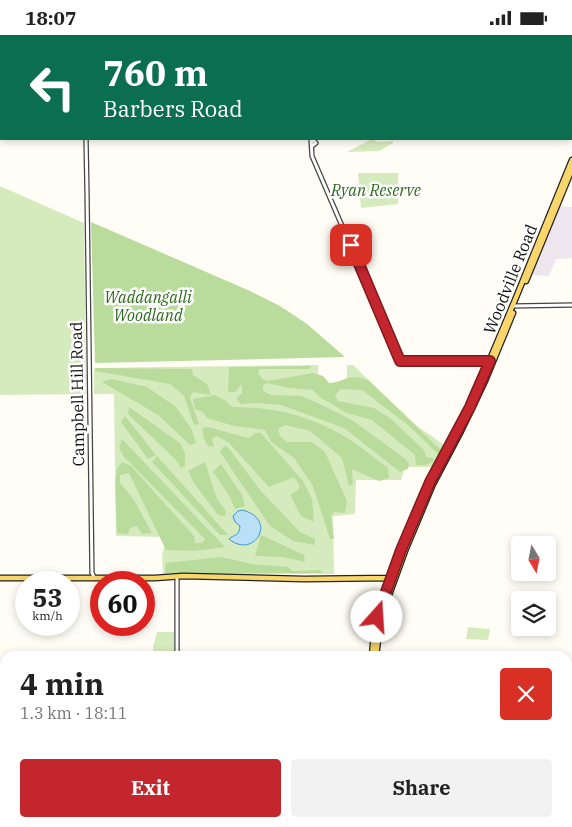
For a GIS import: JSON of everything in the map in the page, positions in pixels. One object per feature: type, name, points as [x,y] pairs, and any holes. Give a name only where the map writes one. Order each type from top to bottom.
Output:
[{"type":"main road","name":"Woodville Road","points":[[374,651],[374,633],[377,617],[426,491],[454,442],[485,381],[572,159]]},
{"type":"main road","name":"Woodville Road","points":[[454,442],[572,169]]},
{"type":"main road","points":[[163,576],[177,579],[188,576]]},
{"type":"main road","points":[[155,578],[188,576],[393,578]]},
{"type":"main road","points":[[0,578],[90,577]]},
{"type":"main road","points":[[155,578],[177,579],[197,577]]},
{"type":"street","name":"Campbell Hill Road","points":[[86,140],[92,571]]},
{"type":"street","points":[[311,140],[316,143],[312,146],[313,160],[400,361],[490,361]]},
{"type":"street","points":[[514,306],[572,305]]},
{"type":"street","points":[[177,579],[178,651]]},
{"type":"shaded area","points":[[560,206],[572,207],[572,258],[556,259],[549,276],[532,275]]},
{"type":"green space","points":[[370,140],[376,142],[393,141],[393,143],[379,151],[347,152]]},
{"type":"green space","name":"Ryan Reserve","points":[[358,173],[398,173],[398,204],[361,208]]},
{"type":"green space","points":[[0,186],[84,223],[86,394],[0,395]]},
{"type":"green space","name":"Waddangalli Woodland","points":[[91,222],[250,291],[280,306],[307,324],[345,357],[95,363]]},
{"type":"green space","points":[[318,365],[318,375],[331,389],[347,389],[347,365],[353,365],[417,426],[446,446],[434,467],[405,467],[401,480],[356,480],[355,514],[333,516],[334,574],[163,574],[162,556],[166,537],[116,536],[114,394],[94,394],[94,368]]},
{"type":"green space","points":[[312,366],[309,369],[260,369],[258,373],[262,379],[268,381],[313,373],[323,376],[329,383],[351,377],[368,380],[442,451],[438,454],[408,425],[362,390],[340,389],[335,396],[338,401],[374,408],[390,418],[424,450],[426,457],[433,458],[434,461],[426,465],[416,465],[415,455],[372,420],[347,413],[321,398],[313,390],[289,388],[267,383],[263,386],[263,391],[271,395],[301,396],[352,420],[404,458],[409,463],[408,469],[400,472],[344,428],[281,405],[241,404],[236,399],[242,393],[242,384],[235,392],[228,392],[229,367]]},
{"type":"green space","points":[[96,368],[192,369],[193,375],[207,384],[211,395],[193,392],[190,398],[199,424],[194,425],[184,396],[170,384],[95,371]]},
{"type":"green space","points":[[111,379],[147,387],[176,407],[191,428],[196,443],[190,445],[158,415],[102,382]]},
{"type":"green space","points":[[215,395],[232,407],[247,407],[290,414],[331,429],[355,443],[388,468],[389,478],[379,481],[352,469],[353,484],[349,486],[342,458],[310,431],[285,425],[278,429],[280,436],[287,442],[312,442],[325,452],[347,501],[345,513],[334,512],[331,516],[334,539],[330,539],[313,486],[294,458],[271,442],[265,430],[234,426],[207,418],[203,412],[195,409],[193,399]]},
{"type":"green space","points":[[129,407],[180,443],[185,453],[185,466],[181,468],[175,459],[128,414]]},
{"type":"green space","points":[[125,416],[156,455],[148,459],[121,422]]},
{"type":"green space","points":[[208,427],[248,438],[256,433],[261,433],[303,481],[312,499],[314,522],[301,516],[290,495],[298,490],[300,486],[294,477],[269,487],[229,443],[217,436],[212,439],[214,447],[208,446],[204,439],[202,428]]},
{"type":"green space","points":[[122,439],[225,547],[195,551],[166,550],[129,473],[120,475],[120,483],[134,500],[152,533],[142,534],[137,526],[130,528],[128,534],[117,533],[115,483],[117,469],[122,462],[131,466],[194,536],[195,543],[202,543],[205,539],[124,457],[119,448]]},
{"type":"green space","points":[[227,446],[261,491],[300,532],[315,539],[315,545],[293,541],[270,526],[220,452],[223,447]]},
{"type":"green space","points":[[157,456],[228,535],[220,535],[152,462]]},
{"type":"green space","points":[[205,462],[217,499],[226,511],[225,516],[218,515],[194,483],[188,471]]},
{"type":"green space","points":[[221,464],[242,495],[245,506],[235,509],[230,497],[213,472]]},
{"type":"green space","points":[[261,535],[304,555],[305,562],[283,557],[255,556]]},
{"type":"green space","points":[[221,557],[252,564],[288,567],[293,571],[320,570],[322,573],[165,573],[166,563]]},
{"type":"green space","points":[[468,627],[490,629],[488,640],[466,639]]},
{"type":"green space","points":[[157,632],[174,632],[174,651],[153,651]]},
{"type":"water","points":[[242,510],[253,515],[259,521],[261,529],[259,536],[247,545],[238,544],[229,539],[239,532],[240,526],[235,522],[233,516]]},
{"type":"route","points":[[351,245],[400,361],[490,361],[470,407],[430,482],[401,550],[377,617]]}]
